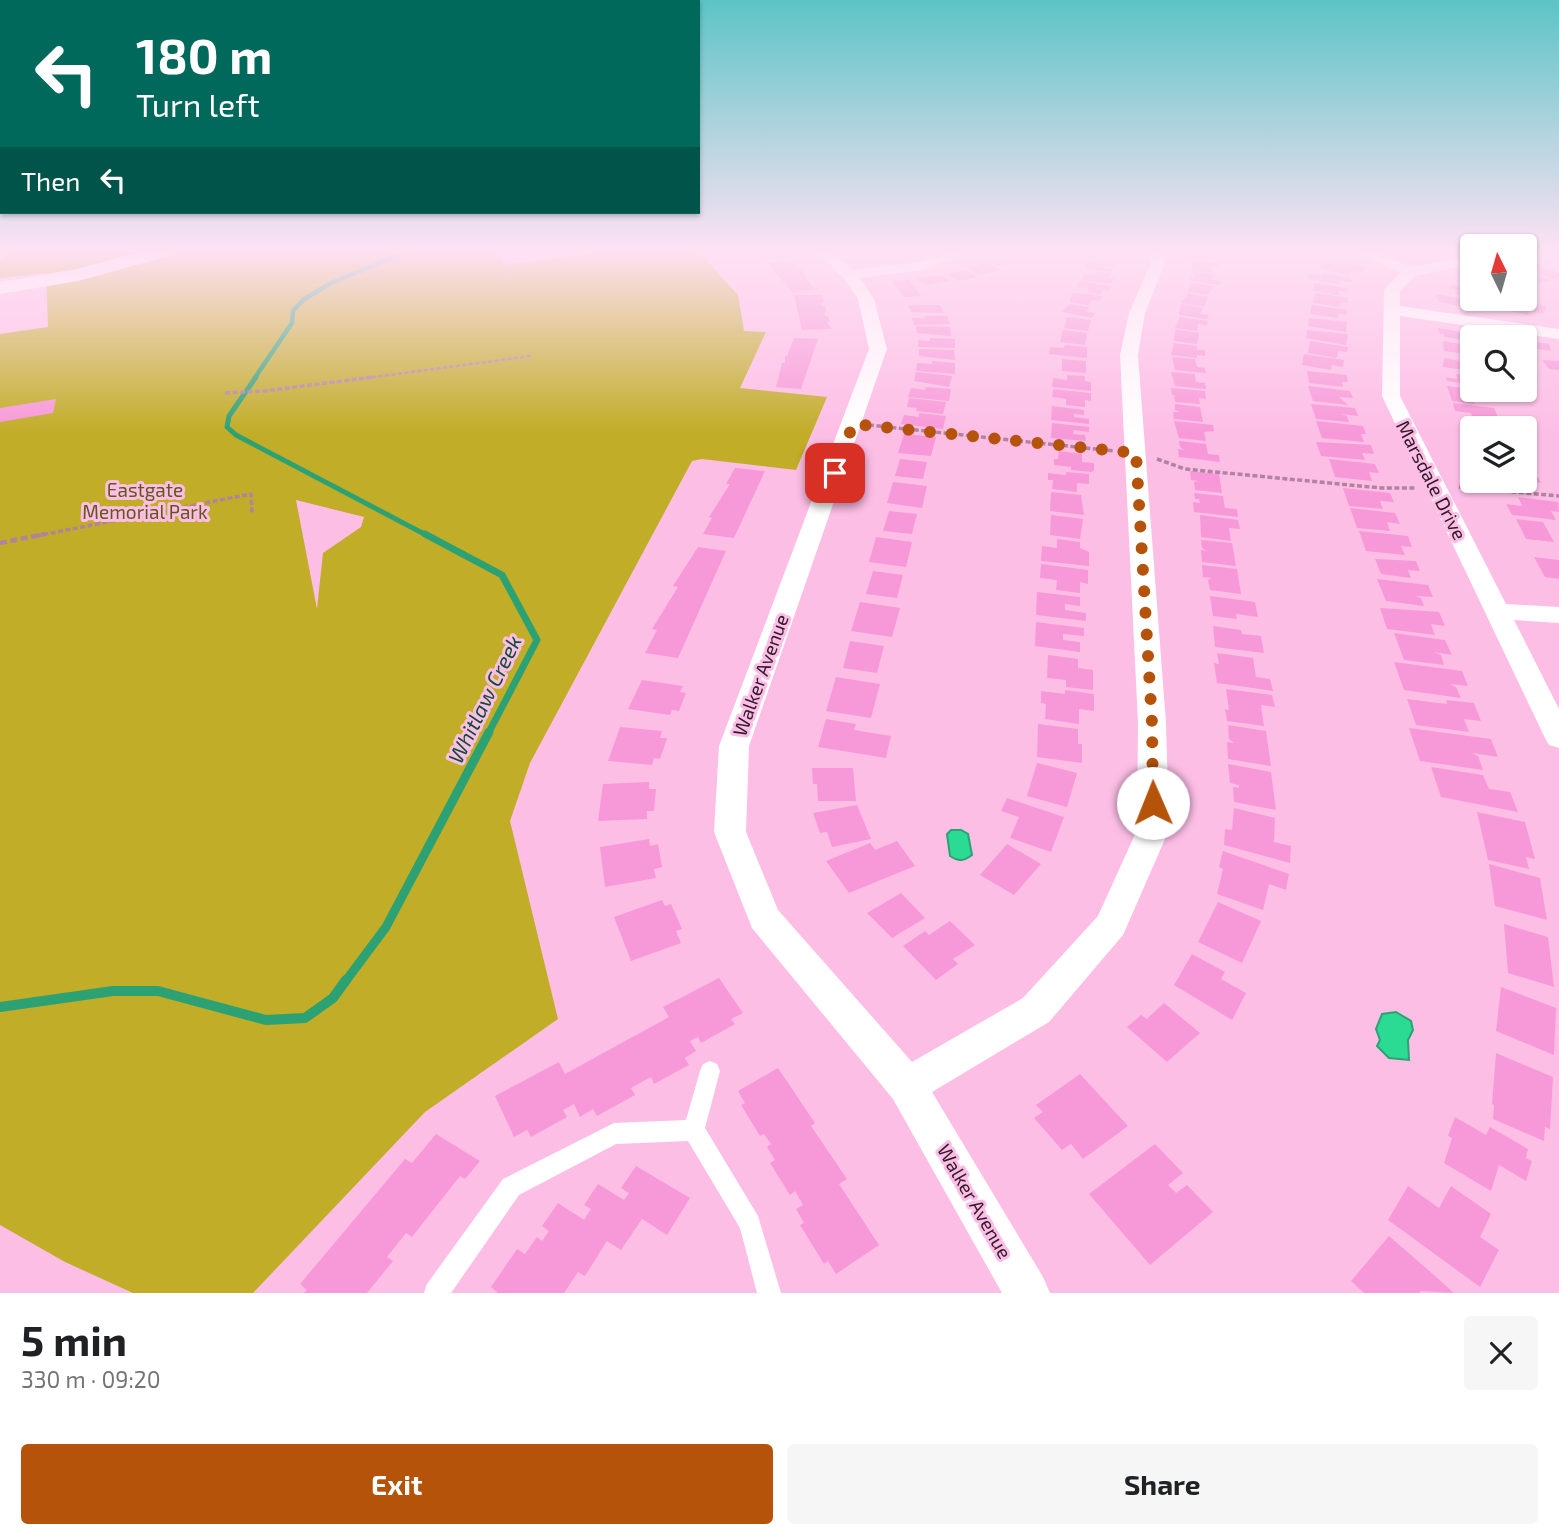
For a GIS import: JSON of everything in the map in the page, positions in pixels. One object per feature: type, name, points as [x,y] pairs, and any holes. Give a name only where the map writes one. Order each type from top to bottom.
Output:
[{"type":"street","name":"Walker Avenue","points":[[869,312],[878,349],[734,746],[730,832],[764,918],[908,1086],[1027,1293]]},
{"type":"street","points":[[908,1086],[1036,1010],[1111,925],[1153,830],[1152,723],[1129,355],[1138,312]]},
{"type":"street","name":"Marsdale Drive","points":[[1391,312],[1391,396],[1559,738]]},
{"type":"street","points":[[1407,312],[1559,334]]},
{"type":"street","points":[[1497,611],[1559,615]]},
{"type":"lane","points":[[710,1071],[694,1130],[750,1224],[769,1293]]},
{"type":"lane","points":[[436,1293],[511,1187],[614,1133],[694,1130]]},
{"type":"path","points":[[225,393],[264,391],[531,356]]},
{"type":"path","points":[[853,424],[1136,453],[1185,469],[1381,488],[1464,487],[1559,496]]},
{"type":"path","points":[[0,543],[251,494],[252,514]]},
{"type":"green space","name":"Eastgate Memorial Park","points":[[47,312],[741,312],[744,331],[766,332],[740,388],[827,397],[796,470],[702,459],[692,461],[530,763],[510,821],[558,1019],[425,1112],[253,1293],[133,1293],[65,1262],[0,1225],[0,334],[48,327]],"holes":[[[296,500],[364,517],[361,527],[323,553],[317,609]]]},
{"type":"shaded area","points":[[951,830],[961,830],[968,834],[972,855],[966,859],[950,856],[947,834]]},
{"type":"shaded area","points":[[1396,1012],[1411,1021],[1413,1030],[1408,1040],[1409,1060],[1389,1058],[1377,1046],[1380,1040],[1376,1029],[1382,1014]]},
{"type":"building","points":[[798,312],[824,312],[832,329],[802,330]]},
{"type":"building","points":[[1064,312],[1095,313],[1092,318]]},
{"type":"building","points":[[1179,312],[1201,312],[1209,315],[1207,319],[1179,315]]},
{"type":"building","points":[[1347,312],[1347,315],[1339,314],[1338,318],[1310,314]]},
{"type":"building","points":[[947,316],[950,324],[914,325],[912,318]]},
{"type":"building","points":[[1067,317],[1091,320],[1088,331],[1064,328]]},
{"type":"building","points":[[1180,317],[1208,321],[1207,325],[1198,324],[1197,331],[1175,328]]},
{"type":"building","points":[[1309,318],[1347,322],[1346,332],[1308,326]]},
{"type":"building","points":[[916,326],[950,327],[951,336],[917,333]]},
{"type":"building","points":[[1438,328],[1460,332],[1460,339],[1444,337],[1444,334],[1439,333]]},
{"type":"building","points":[[1175,329],[1199,333],[1197,344],[1174,341]]},
{"type":"building","points":[[1063,330],[1087,333],[1085,345],[1060,342]]},
{"type":"building","points":[[1307,330],[1348,334],[1346,345],[1306,338]]},
{"type":"building","points":[[794,338],[818,339],[801,389],[776,387],[782,363],[785,363],[785,356]]},
{"type":"building","points":[[930,338],[955,339],[955,348],[918,347],[918,340],[930,341]]},
{"type":"building","points":[[1310,341],[1348,347],[1347,352],[1338,351],[1337,358],[1308,353]]},
{"type":"building","points":[[1443,341],[1460,344],[1460,353],[1444,351]]},
{"type":"building","points":[[1537,342],[1549,344],[1551,351],[1537,349]]},
{"type":"building","points":[[1174,343],[1197,346],[1197,350],[1205,350],[1205,356],[1197,355],[1197,358],[1171,355]]},
{"type":"building","points":[[1065,345],[1087,347],[1087,358],[1049,354],[1050,347],[1064,348]]},
{"type":"building","points":[[919,349],[954,350],[955,360],[919,356]]},
{"type":"building","points":[[1304,354],[1344,360],[1343,367],[1332,365],[1331,370],[1302,365]]},
{"type":"building","points":[[1172,357],[1195,359],[1197,367],[1205,368],[1206,373],[1175,370]]},
{"type":"building","points":[[1444,358],[1460,361],[1460,369],[1443,367]]},
{"type":"building","points":[[1062,359],[1086,361],[1086,373],[1062,371]]},
{"type":"building","points":[[1542,360],[1559,361],[1559,370],[1549,369]]},
{"type":"building","points":[[932,361],[955,363],[955,374],[916,371],[917,363],[932,364]]},
{"type":"building","points":[[1307,371],[1347,375],[1348,382],[1342,382],[1343,387],[1309,383]]},
{"type":"building","points":[[916,372],[952,376],[949,387],[914,381]]},
{"type":"building","points":[[1171,372],[1195,374],[1196,382],[1205,383],[1206,389],[1175,386]]},
{"type":"building","points":[[1456,374],[1460,375],[1460,383],[1447,381],[1446,377],[1457,379]]},
{"type":"building","points":[[1067,375],[1085,376],[1085,381],[1091,382],[1091,391],[1052,387],[1053,378],[1067,380]]},
{"type":"building","points":[[1308,386],[1350,391],[1353,398],[1339,397],[1348,405],[1313,401]]},
{"type":"building","points":[[1447,386],[1460,388],[1460,402],[1475,404],[1452,401]]},
{"type":"building","points":[[926,387],[951,389],[949,401],[908,397],[911,388],[925,390]]},
{"type":"building","points":[[1171,388],[1205,391],[1206,399],[1199,398],[1200,404],[1175,402],[1174,396],[1177,396],[1172,395]]},
{"type":"building","points":[[1053,389],[1091,393],[1091,401],[1085,400],[1085,407],[1066,405],[1066,399],[1052,397]]},
{"type":"building","points":[[909,398],[946,402],[943,414],[916,411],[917,408],[907,407]]},
{"type":"building","points":[[56,399],[53,413],[0,422],[0,408]]},
{"type":"building","points":[[1453,403],[1494,408],[1498,416],[1472,416],[1471,413],[1455,411]]},
{"type":"building","points":[[1175,404],[1200,407],[1203,422],[1174,419],[1173,412],[1179,412],[1175,410]]},
{"type":"building","points":[[1311,404],[1355,408],[1358,416],[1340,414],[1347,416],[1349,422],[1316,419]]},
{"type":"building","points":[[1052,406],[1084,410],[1084,415],[1074,414],[1074,417],[1089,419],[1089,424],[1051,420]]},
{"type":"building","points":[[919,413],[946,416],[943,429],[901,424],[904,415],[919,417]]},
{"type":"building","points":[[1174,421],[1213,425],[1214,431],[1204,432],[1206,441],[1179,438]]},
{"type":"building","points":[[1316,421],[1363,426],[1366,434],[1361,434],[1364,442],[1322,438]]},
{"type":"building","points":[[1052,423],[1089,427],[1089,432],[1074,430],[1073,434],[1085,435],[1086,441],[1051,438]]},
{"type":"building","points":[[904,434],[936,437],[931,456],[898,453]]},
{"type":"building","points":[[1179,441],[1206,444],[1208,454],[1219,455],[1220,462],[1179,457],[1178,449],[1184,450]]},
{"type":"building","points":[[1316,442],[1371,445],[1374,454],[1362,453],[1365,460],[1321,456]]},
{"type":"building","points":[[1059,451],[1082,454],[1082,462],[1094,463],[1094,470],[1071,470],[1071,467],[1054,465]]},
{"type":"building","points":[[900,459],[927,462],[923,479],[895,476]]},
{"type":"building","points":[[1329,459],[1375,464],[1379,473],[1369,472],[1372,481],[1335,477]]},
{"type":"building","points":[[735,468],[765,471],[734,538],[703,534],[712,518],[709,517],[730,484],[726,484]]},
{"type":"building","points":[[1190,471],[1219,474],[1222,493],[1195,490],[1194,482],[1198,481],[1191,480]]},
{"type":"building","points":[[1066,472],[1089,474],[1089,484],[1077,483],[1077,492],[1052,489],[1053,480],[1048,480],[1048,473],[1066,475]]},
{"type":"building","points":[[893,482],[927,486],[922,508],[887,503]]},
{"type":"building","points":[[1343,488],[1390,493],[1394,502],[1380,501],[1383,509],[1349,506]]},
{"type":"building","points":[[1051,492],[1081,495],[1084,515],[1050,511]]},
{"type":"building","points":[[1194,493],[1223,496],[1225,508],[1237,509],[1238,517],[1194,512],[1193,502],[1200,503],[1199,499],[1195,499]]},
{"type":"building","points":[[1518,497],[1558,502],[1559,512],[1551,511],[1556,520],[1512,515],[1506,504],[1522,506]]},
{"type":"building","points":[[1350,508],[1395,513],[1400,524],[1387,522],[1390,531],[1357,528]]},
{"type":"building","points":[[889,511],[917,514],[912,534],[883,531]]},
{"type":"building","points":[[1051,515],[1083,519],[1080,539],[1050,535]]},
{"type":"building","points":[[1200,515],[1238,520],[1240,529],[1229,528],[1231,541],[1201,537]]},
{"type":"building","points":[[1516,519],[1543,522],[1554,542],[1526,539]]},
{"type":"building","points":[[1359,531],[1408,536],[1412,547],[1401,546],[1405,555],[1366,551]]},
{"type":"building","points":[[876,537],[912,542],[906,567],[869,562]]},
{"type":"building","points":[[1057,539],[1080,542],[1080,548],[1089,552],[1089,566],[1041,561],[1042,546],[1057,548]]},
{"type":"building","points":[[1201,540],[1232,543],[1236,566],[1202,562],[1201,550],[1207,551],[1202,548]]},
{"type":"building","points":[[698,547],[726,551],[678,658],[645,653],[657,630],[652,629],[678,587],[673,586]]},
{"type":"building","points":[[1534,557],[1559,560],[1559,579],[1545,577]]},
{"type":"building","points":[[1375,559],[1416,561],[1420,571],[1408,570],[1411,578],[1381,574]]},
{"type":"building","points":[[1041,564],[1088,570],[1088,584],[1080,582],[1080,593],[1056,590],[1057,580],[1040,578]]},
{"type":"building","points":[[1202,565],[1237,569],[1241,594],[1210,590],[1208,580],[1211,578],[1203,577]]},
{"type":"building","points":[[873,571],[903,575],[897,598],[866,594]]},
{"type":"building","points":[[1377,579],[1428,585],[1433,597],[1416,596],[1421,598],[1424,606],[1386,601]]},
{"type":"building","points":[[1037,592],[1080,597],[1080,606],[1065,604],[1065,610],[1086,613],[1086,621],[1036,615]]},
{"type":"building","points":[[1210,596],[1255,602],[1258,617],[1236,614],[1237,619],[1213,616]]},
{"type":"building","points":[[860,602],[900,608],[892,637],[851,631]]},
{"type":"building","points":[[1380,608],[1439,612],[1445,626],[1431,624],[1435,635],[1387,629]]},
{"type":"building","points":[[1036,622],[1084,628],[1084,636],[1063,634],[1063,640],[1080,642],[1080,652],[1035,646]]},
{"type":"building","points":[[1213,626],[1261,636],[1264,653],[1215,647]]},
{"type":"building","points":[[1394,633],[1445,640],[1452,655],[1434,652],[1441,655],[1444,665],[1404,660]]},
{"type":"building","points":[[850,641],[884,646],[877,673],[843,668]]},
{"type":"building","points":[[1217,653],[1253,658],[1256,677],[1270,679],[1273,691],[1217,683],[1214,663],[1219,664]]},
{"type":"building","points":[[1048,655],[1078,659],[1078,668],[1093,670],[1093,690],[1066,687],[1066,680],[1047,678]]},
{"type":"building","points":[[1394,662],[1462,671],[1468,686],[1450,684],[1456,687],[1461,698],[1404,690]]},
{"type":"building","points":[[836,677],[880,684],[871,718],[826,711]]},
{"type":"building","points":[[642,680],[683,686],[680,692],[686,693],[679,711],[672,710],[670,715],[628,709]]},
{"type":"building","points":[[1226,689],[1272,695],[1275,707],[1261,705],[1264,726],[1227,721],[1225,709],[1229,710]]},
{"type":"building","points":[[1065,690],[1094,694],[1094,711],[1079,709],[1079,724],[1045,719],[1046,704],[1041,703],[1041,691],[1065,694]]},
{"type":"building","points":[[1407,699],[1447,704],[1446,700],[1474,703],[1481,721],[1464,719],[1469,732],[1416,725]]},
{"type":"building","points":[[826,719],[856,724],[854,730],[891,736],[886,758],[818,747]]},
{"type":"building","points":[[1038,724],[1078,729],[1078,744],[1082,744],[1082,763],[1037,757]]},
{"type":"building","points":[[1228,725],[1266,731],[1271,766],[1228,759],[1227,742],[1234,743],[1229,739]]},
{"type":"building","points":[[620,727],[662,731],[660,738],[667,738],[660,759],[654,758],[652,765],[608,761]]},
{"type":"building","points":[[1409,728],[1491,739],[1498,757],[1472,753],[1478,756],[1483,770],[1420,761]]},
{"type":"building","points":[[1037,763],[1077,773],[1067,807],[1027,796]]},
{"type":"building","points":[[1228,764],[1271,772],[1276,810],[1234,802],[1233,787],[1239,788],[1239,785],[1230,783]]},
{"type":"building","points":[[1431,767],[1483,775],[1489,789],[1510,792],[1518,812],[1441,797]]},
{"type":"building","points":[[812,768],[853,768],[856,801],[818,801]]},
{"type":"building","points":[[649,782],[649,789],[656,789],[654,811],[647,811],[647,819],[598,821],[603,784]]},
{"type":"building","points":[[1007,798],[1064,817],[1051,852],[1010,838],[1019,817],[1001,811]]},
{"type":"building","points":[[857,805],[871,839],[832,847],[827,832],[820,833],[813,813]]},
{"type":"building","points":[[1234,808],[1275,818],[1274,842],[1291,846],[1290,863],[1224,845],[1225,829],[1232,830]]},
{"type":"building","points":[[1477,812],[1525,822],[1535,859],[1526,857],[1529,869],[1488,860]]},
{"type":"building","points":[[649,839],[650,846],[658,844],[662,867],[654,869],[656,878],[605,887],[600,847]]},
{"type":"building","points":[[897,841],[915,866],[849,893],[826,861],[870,843],[875,850]]},
{"type":"building","points":[[1007,844],[1041,864],[1014,895],[980,875]]},
{"type":"building","points":[[1223,851],[1289,874],[1286,890],[1269,884],[1263,910],[1217,894],[1223,869],[1219,867]]},
{"type":"building","points":[[1489,864],[1540,878],[1547,920],[1495,906]]},
{"type":"building","points":[[901,893],[925,918],[892,938],[867,913]]},
{"type":"building","points":[[662,900],[665,906],[671,904],[682,929],[676,931],[681,943],[631,961],[614,917]]},
{"type":"building","points":[[1218,902],[1261,921],[1242,963],[1198,942]]},
{"type":"building","points":[[950,921],[975,945],[953,959],[958,964],[936,980],[903,946],[925,931],[929,935]]},
{"type":"building","points":[[1504,924],[1548,937],[1554,987],[1508,973]]},
{"type":"building","points":[[1192,954],[1225,972],[1221,979],[1246,993],[1232,1020],[1174,985]]},
{"type":"building","points":[[719,978],[743,1013],[731,1019],[735,1024],[701,1043],[698,1037],[690,1041],[696,1051],[685,1058],[689,1065],[654,1084],[651,1077],[631,1088],[635,1095],[597,1116],[593,1109],[580,1117],[574,1104],[563,1110],[567,1117],[531,1137],[527,1130],[514,1137],[495,1096],[559,1062],[565,1074],[669,1017],[663,1007]]},
{"type":"building","points":[[1501,987],[1556,1008],[1554,1055],[1496,1031]]},
{"type":"building","points":[[1164,1003],[1200,1033],[1167,1062],[1127,1027],[1141,1015],[1147,1019]]},
{"type":"building","points":[[1496,1053],[1553,1077],[1550,1129],[1545,1127],[1544,1141],[1493,1119]]},
{"type":"building","points":[[778,1068],[815,1123],[811,1126],[847,1179],[839,1184],[879,1245],[836,1274],[828,1261],[824,1264],[800,1225],[804,1223],[796,1209],[803,1205],[795,1191],[790,1195],[770,1163],[775,1160],[767,1147],[771,1144],[764,1134],[760,1136],[741,1105],[745,1103],[738,1091]]},
{"type":"building","points":[[1080,1074],[1128,1126],[1083,1159],[1071,1144],[1062,1150],[1034,1118],[1043,1112],[1036,1105]]},
{"type":"building","points":[[1455,1117],[1486,1135],[1490,1127],[1528,1149],[1526,1158],[1532,1161],[1526,1181],[1499,1165],[1491,1191],[1444,1163],[1452,1138],[1448,1136]]},
{"type":"building","points":[[436,1134],[480,1161],[465,1179],[460,1176],[412,1237],[406,1233],[387,1257],[393,1261],[367,1293],[304,1293],[307,1290],[300,1284],[405,1159],[412,1163]]},
{"type":"building","points":[[1155,1144],[1183,1173],[1168,1185],[1176,1193],[1187,1185],[1213,1212],[1150,1265],[1089,1194]]},
{"type":"building","points":[[636,1166],[690,1198],[667,1235],[642,1219],[621,1250],[607,1241],[585,1276],[578,1272],[564,1293],[498,1293],[491,1287],[517,1249],[525,1254],[537,1237],[542,1241],[549,1231],[542,1226],[558,1203],[584,1220],[591,1209],[584,1205],[598,1184],[624,1200],[629,1193],[621,1188]]},
{"type":"building","points":[[1408,1186],[1439,1208],[1451,1186],[1491,1214],[1480,1237],[1499,1250],[1480,1287],[1388,1220]]},
{"type":"building","points":[[1389,1236],[1454,1293],[1364,1293],[1351,1281]]},
{"type":"waterway","name":"Whitlaw Creek","points":[[254,379],[292,323],[293,312]]},
{"type":"waterway","name":"Whitlaw Creek","points":[[256,377],[229,416],[227,427],[236,435],[428,536]]},
{"type":"waterway","name":"Whitlaw Creek","points":[[425,534],[502,575],[537,640],[488,734]]},
{"type":"waterway","name":"Whitlaw Creek","points":[[345,982],[386,927],[489,732]]},
{"type":"waterway","name":"Whitlaw Creek","points":[[0,1007],[113,991],[158,991],[266,1020],[305,1018],[333,998],[346,980]]},
{"type":"route","points":[[835,473],[853,424],[1136,453],[1152,723],[1153,803]]}]
